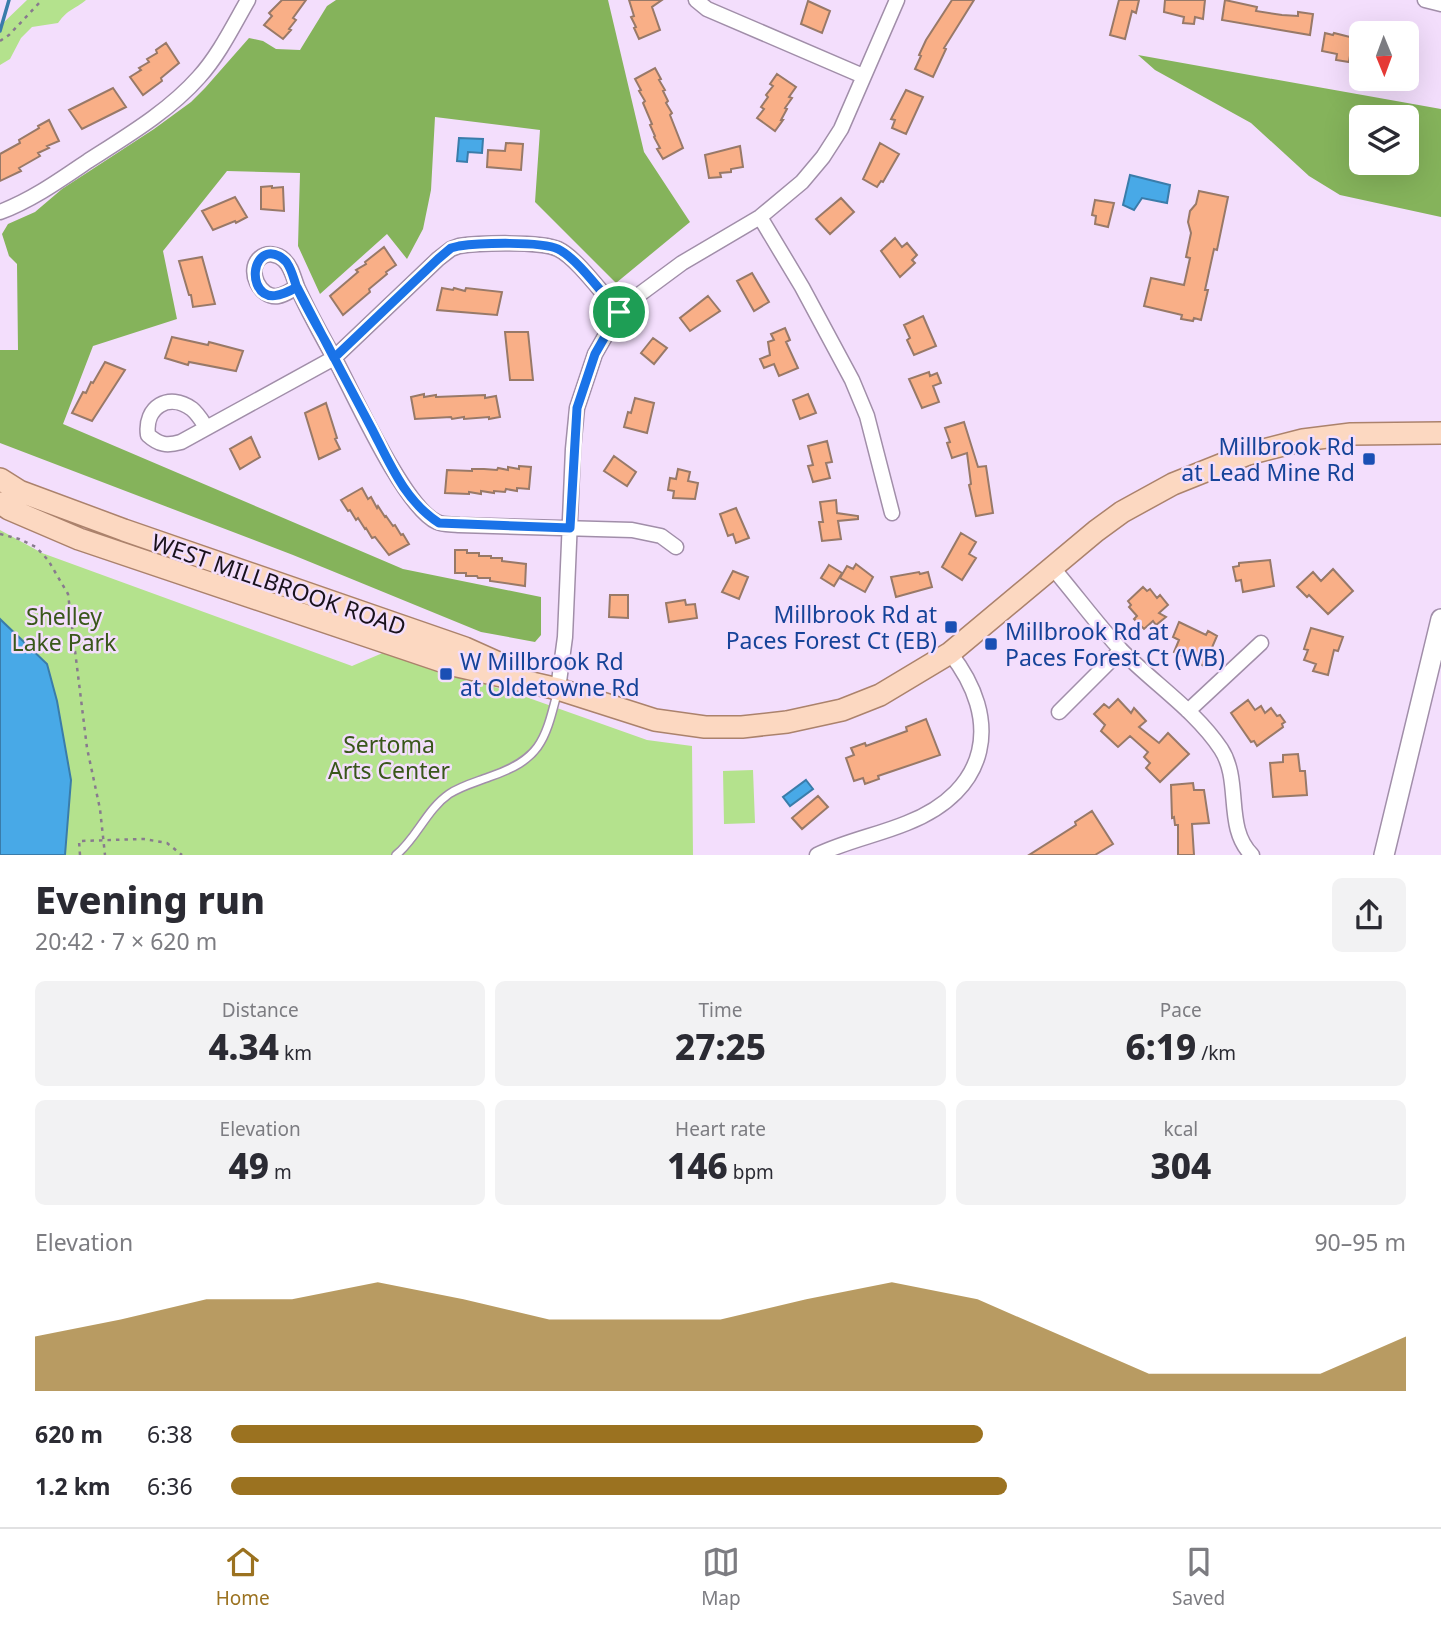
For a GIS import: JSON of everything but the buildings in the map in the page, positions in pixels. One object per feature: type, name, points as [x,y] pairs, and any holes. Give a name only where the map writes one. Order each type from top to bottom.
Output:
[{"type":"main road","name":"WEST MILLBROOK ROAD","points":[[0,503],[79,539],[453,665],[558,689],[654,720],[741,727],[787,722],[842,710],[880,695],[950,653],[1096,531],[1172,484],[1248,454],[1293,442],[1340,435],[1441,433]]},
{"type":"main road","name":"WEST MILLBROOK ROAD","points":[[0,479],[19,491],[124,530],[466,648],[558,689]]},
{"type":"main road","points":[[1384,855],[1441,619]]},
{"type":"street","points":[[0,212],[50,186],[178,99],[201,76],[216,55],[248,0]]},
{"type":"street","points":[[696,0],[718,15],[863,76]]},
{"type":"street","points":[[558,689],[565,637],[577,408],[595,354],[619,312],[636,297],[682,263],[760,217],[803,182],[841,129],[897,0]]},
{"type":"street","points":[[1425,0],[1441,4]]},
{"type":"street","points":[[760,217],[802,287],[852,380],[867,416],[892,513]]},
{"type":"street","points":[[206,427],[334,358],[451,248],[527,245],[555,248],[571,258],[619,312]]},
{"type":"street","points":[[297,287],[402,486],[425,514],[439,523],[632,530],[661,536],[677,547]]},
{"type":"street","points":[[1052,567],[1121,650],[1188,711],[1221,749],[1228,763],[1236,827],[1243,846],[1252,855]]},
{"type":"street","points":[[1188,711],[1261,643]]},
{"type":"street","points":[[1059,712],[1121,650]]},
{"type":"street","points":[[817,855],[919,818],[941,805],[965,783],[979,759],[983,741],[982,720],[976,697],[964,670],[950,653]]},
{"type":"lane","points":[[402,853],[426,815],[450,793],[515,767],[531,756],[546,734],[558,689]]},
{"type":"path","points":[[0,41],[42,0]]},
{"type":"path","points":[[0,534],[36,547],[48,560],[68,594],[87,748],[100,809],[105,855]]},
{"type":"path","points":[[80,855],[79,841],[144,839],[167,843],[182,855]]},
{"type":"green space","points":[[27,0],[86,0],[58,23],[32,27],[21,38],[10,59],[0,65],[0,26]]},
{"type":"green space","points":[[336,0],[608,0],[644,152],[690,222],[616,283],[535,202],[540,130],[435,117],[431,190],[423,229],[407,259],[387,234],[320,294],[298,246],[300,173],[227,171],[163,251],[177,319],[93,346],[63,424],[403,569],[541,597],[541,635],[535,642],[481,632],[293,555],[0,443],[0,350],[18,350],[17,264],[9,256],[2,234],[8,224],[35,212],[62,189],[191,102],[249,38],[263,41],[276,49],[300,50],[327,6]]},
{"type":"green space","points":[[1138,55],[1419,105],[1349,105],[1349,175],[1419,175],[1419,105],[1441,109],[1441,217],[1340,195],[1309,176],[1251,123],[1155,70]]},
{"type":"green space","name":"Sertoma Arts Center","points":[[0,530],[42,553],[352,666],[385,652],[526,697],[647,740],[692,746],[693,855],[0,855]]},
{"type":"green space","points":[[753,770],[755,823],[724,824],[723,771]]},
{"type":"water","points":[[459,138],[483,139],[482,153],[468,152],[467,162],[457,161]]},
{"type":"water","points":[[1130,175],[1170,185],[1167,203],[1142,198],[1134,210],[1123,205]]},
{"type":"water","points":[[0,619],[47,664],[57,701],[71,780],[65,855],[0,855]]},
{"type":"water","points":[[806,780],[813,789],[790,806],[783,797]]},
{"type":"waterway","points":[[0,31],[9,0]]},
{"type":"place","name":"Millbrook Rd at Lead Mine Rd","points":[[1369,459]]},
{"type":"place","name":"Millbrook Rd at Paces Forest Ct (EB)","points":[[951,627]]},
{"type":"place","name":"Millbrook Rd at Paces Forest Ct (WB)","points":[[991,644]]},
{"type":"place","name":"W Millbrook Rd at Oldetowne Rd","points":[[446,674]]},
{"type":"route","points":[[619,312],[571,258],[555,248],[527,245],[459,246],[451,248],[438,259],[334,358],[297,287],[280,296],[264,293],[257,285],[256,265],[260,257],[268,254],[278,255],[287,262],[297,287],[315,322],[334,358],[402,486],[425,514],[439,523],[570,528],[577,408],[595,354],[619,312]]},
{"type":"park label","name":"Shelley Lake Park","points":[[64,629]]}]
